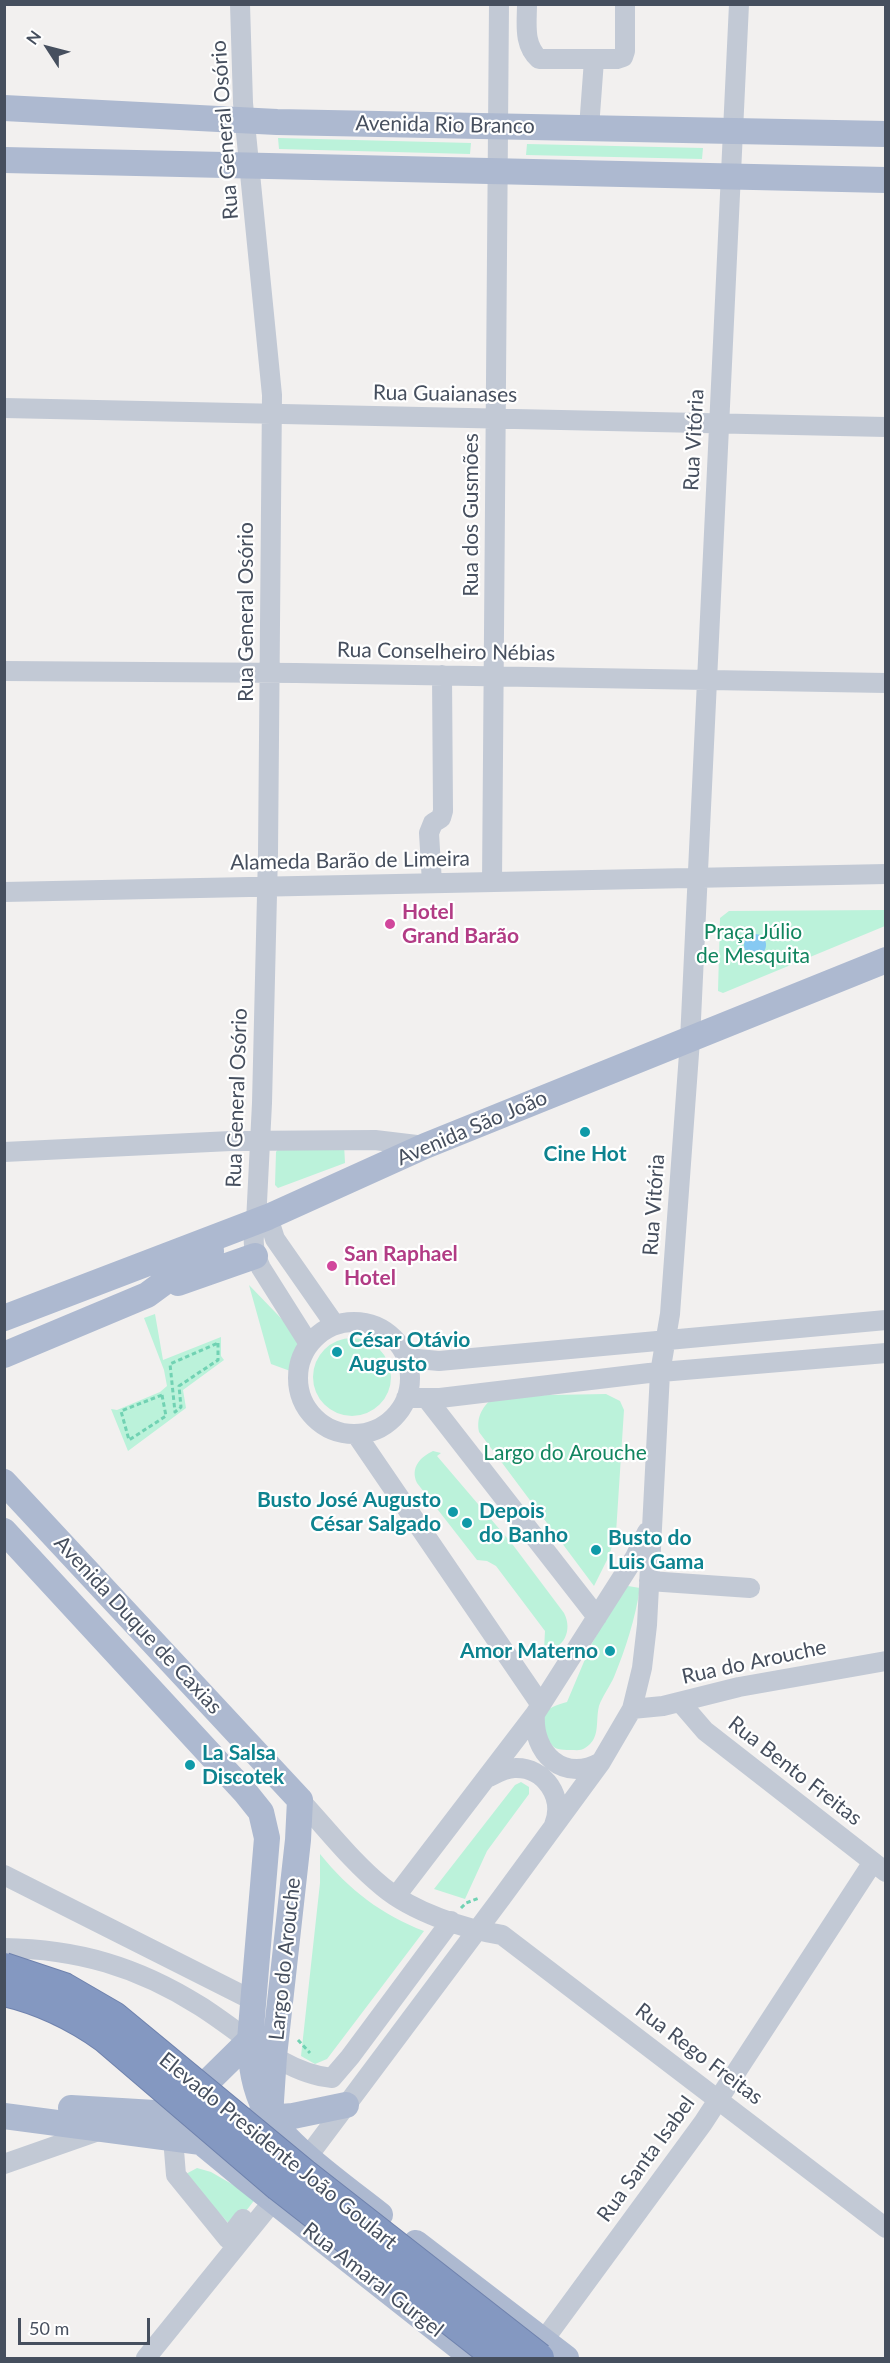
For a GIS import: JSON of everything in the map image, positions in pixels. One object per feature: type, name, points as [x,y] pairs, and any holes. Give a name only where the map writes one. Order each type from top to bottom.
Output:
[{"type":"highway","name":"Elevado Presidente João Goulart","points":[[4,1968],[64,1988],[114,2017],[304,2174],[537,2353]]},
{"type":"highway","name":"Elevado Presidente João Goulart","points":[[4,1991],[47,2003],[88,2025],[106,2038],[279,2186],[499,2358]]},
{"type":"main road","name":"Avenida Rio Branco","points":[[4,108],[245,120],[885,134]]},
{"type":"main road","points":[[4,160],[885,180]]},
{"type":"main road","name":"Avenida São João","points":[[4,1318],[262,1220],[425,1146],[885,960]]},
{"type":"main road","name":"Avenida São João","points":[[4,1355],[147,1295],[192,1262],[262,1220]]},
{"type":"main road","points":[[147,1295],[255,1256]]},
{"type":"main road","name":"Avenida Duque de Caxias","points":[[4,1482],[300,1800]]},
{"type":"main road","name":"Avenida Duque de Caxias","points":[[4,1532],[261,1812]]},
{"type":"main road","points":[[205,1697],[205,1749]]},
{"type":"main road","points":[[261,1812],[300,1800]]},
{"type":"main road","name":"Largo do Arouche","points":[[270,2118],[274,2056],[298,1840],[300,1800]]},
{"type":"main road","name":"Largo do Arouche","points":[[261,1812],[267,1838],[250,2040],[253,2080],[270,2118],[308,2157]]},
{"type":"main road","points":[[173,2125],[194,2098],[250,2040]]},
{"type":"main road","points":[[4,2102],[173,2125],[201,2142],[273,2201]]},
{"type":"main road","points":[[4,2115],[107,2128],[293,2116],[346,2105]]},
{"type":"main road","points":[[308,2157],[389,2223],[537,2353],[566,2358]]},
{"type":"main road","name":"Rua Amaral Gurgel","points":[[273,2201],[473,2358]]},
{"type":"street","name":"Rua General Osório","points":[[240,4],[245,120],[272,395],[267,886],[260,1141],[262,1220]]},
{"type":"street","name":"Rua dos Gusmões","points":[[492,882],[499,4]]},
{"type":"street","points":[[527,4],[527,38],[532,52],[539,59],[594,60],[623,57],[625,4]]},
{"type":"street","name":"Rua Vitória","points":[[660,1373],[670,1314],[690,1040],[740,4]]},
{"type":"street","points":[[589,128],[594,60]]},
{"type":"street","name":"Rua Guaianases","points":[[4,408],[885,427]]},
{"type":"street","name":"Rua Conselheiro Nébias","points":[[4,671],[442,675],[885,683]]},
{"type":"street","points":[[432,883],[429,833],[433,823],[441,818],[443,811],[442,675]]},
{"type":"street","name":"Alameda Barão de Limeira","points":[[4,892],[885,874]]},
{"type":"street","points":[[4,1152],[231,1141],[375,1140],[425,1146]]},
{"type":"street","points":[[309,1344],[255,1256],[253,1240],[262,1220],[335,1325]]},
{"type":"street","points":[[407,1359],[439,1361],[885,1320]]},
{"type":"street","points":[[352,1321],[378,1327],[393,1336],[407,1359],[410,1378],[406,1398],[395,1416],[370,1431],[356,1434],[340,1432],[326,1426],[313,1416],[304,1403],[299,1389],[298,1373],[309,1344],[321,1332],[335,1325],[352,1321]]},
{"type":"street","points":[[406,1398],[427,1399],[660,1373],[885,1353]]},
{"type":"street","points":[[146,2358],[308,2157],[552,1830],[601,1762],[632,1709],[642,1668],[647,1625],[660,1373]]},
{"type":"street","points":[[427,1399],[597,1617]]},
{"type":"street","points":[[356,1434],[538,1709],[536,1738],[541,1749],[560,1765],[571,1768],[584,1768],[601,1762]]},
{"type":"street","points":[[477,1931],[418,1909],[396,1896],[489,1777],[538,1709],[635,1557],[651,1524]]},
{"type":"street","points":[[649,1577],[750,1584]]},
{"type":"street","name":"Rua do Arouche","points":[[632,1709],[680,1702],[739,1687],[885,1661]]},
{"type":"street","name":"Rua Bento Freitas","points":[[680,1702],[705,1731],[879,1867]]},
{"type":"street","points":[[489,1777],[502,1770],[517,1768],[532,1771],[544,1779],[553,1791],[557,1806],[556,1821],[552,1830]]},
{"type":"street","name":"Avenida Duque de Caxias","points":[[300,1800],[383,1888],[396,1896]]},
{"type":"street","name":"Rua Santa Isabel","points":[[537,2353],[700,2127],[879,1867]]},
{"type":"street","points":[[4,1875],[254,2001]]},
{"type":"street","points":[[4,1948],[75,1953],[116,1965],[180,1994],[294,2068],[309,2074],[332,2078],[451,1921]]},
{"type":"street","name":"Rua Rego Freitas","points":[[477,1931],[502,1935],[885,2229]]},
{"type":"street","points":[[4,2006],[55,2022],[125,2060],[151,2081],[173,2125],[176,2175],[228,2239],[246,2216]]},
{"type":"street","points":[[4,2164],[107,2128]]},
{"type":"path","points":[[218,1343],[218,1360],[179,1386],[181,1407],[174,1412],[170,1364],[218,1343]]},
{"type":"path","points":[[162,1395],[166,1416],[129,1440],[121,1411],[162,1395]]},
{"type":"green space","points":[[278,138],[471,143],[470,154],[279,149]]},
{"type":"green space","points":[[527,144],[703,148],[702,159],[526,155]]},
{"type":"green space","name":"Praça Júlio de Mesquita","points":[[885,910],[885,926],[723,993],[718,991],[720,918],[729,911]]},
{"type":"green space","points":[[344,1144],[345,1163],[278,1188],[275,1185],[276,1152],[280,1146]]},
{"type":"green space","points":[[249,1285],[303,1341],[293,1372],[271,1364]]},
{"type":"green space","points":[[155,1314],[163,1360],[221,1337],[221,1356],[224,1360],[183,1390],[186,1408],[128,1451],[111,1409],[117,1410],[160,1392],[167,1386],[164,1370],[144,1318]]},
{"type":"green space","points":[[352,1338],[367,1341],[384,1355],[391,1377],[388,1392],[374,1409],[352,1416],[337,1413],[320,1399],[313,1377],[316,1362],[330,1345]]},
{"type":"green space","name":"Largo do Arouche","points":[[606,1394],[620,1401],[624,1410],[616,1533],[609,1556],[594,1586],[479,1432],[479,1421],[484,1408],[495,1396]]},
{"type":"green space","name":"Largo do Arouche","points":[[433,1451],[441,1453],[437,1456],[513,1545],[564,1613],[567,1619],[567,1632],[557,1647],[544,1650],[545,1631],[496,1566],[487,1561],[477,1560],[417,1483],[415,1473],[418,1464],[424,1456]]},
{"type":"green space","points":[[623,1587],[640,1588],[636,1611],[618,1666],[599,1706],[595,1735],[590,1744],[580,1750],[555,1748],[540,1730],[545,1713],[567,1702],[591,1645]]},
{"type":"green space","points":[[521,1782],[529,1787],[529,1794],[487,1851],[465,1899],[434,1889],[515,1785]]},
{"type":"green space","points":[[320,1854],[367,1900],[394,1917],[424,1931],[327,2059],[315,2064],[301,2056],[320,1883]]},
{"type":"green space","points":[[197,2168],[211,2172],[256,2198],[233,2228],[184,2175]]},
{"type":"water","points":[[755,934],[763,937],[766,945],[763,953],[755,956],[747,953],[744,945],[747,937]]},
{"type":"place","name":"Hotel Grand Barão","points":[[390,924]]},
{"type":"place","name":"Cine Hot","points":[[585,1132]]},
{"type":"place","name":"San Raphael Hotel","points":[[332,1266]]},
{"type":"place","name":"César Otávio Augusto","points":[[337,1352]]},
{"type":"place","name":"Busto José Augusto César Salgado","points":[[453,1512]]},
{"type":"place","name":"Depois do Banho","points":[[467,1523]]},
{"type":"place","name":"Busto do Luis Gama","points":[[596,1550]]},
{"type":"place","name":"Amor Materno","points":[[610,1651]]},
{"type":"place","name":"La Salsa Discotek","points":[[190,1765]]}]
